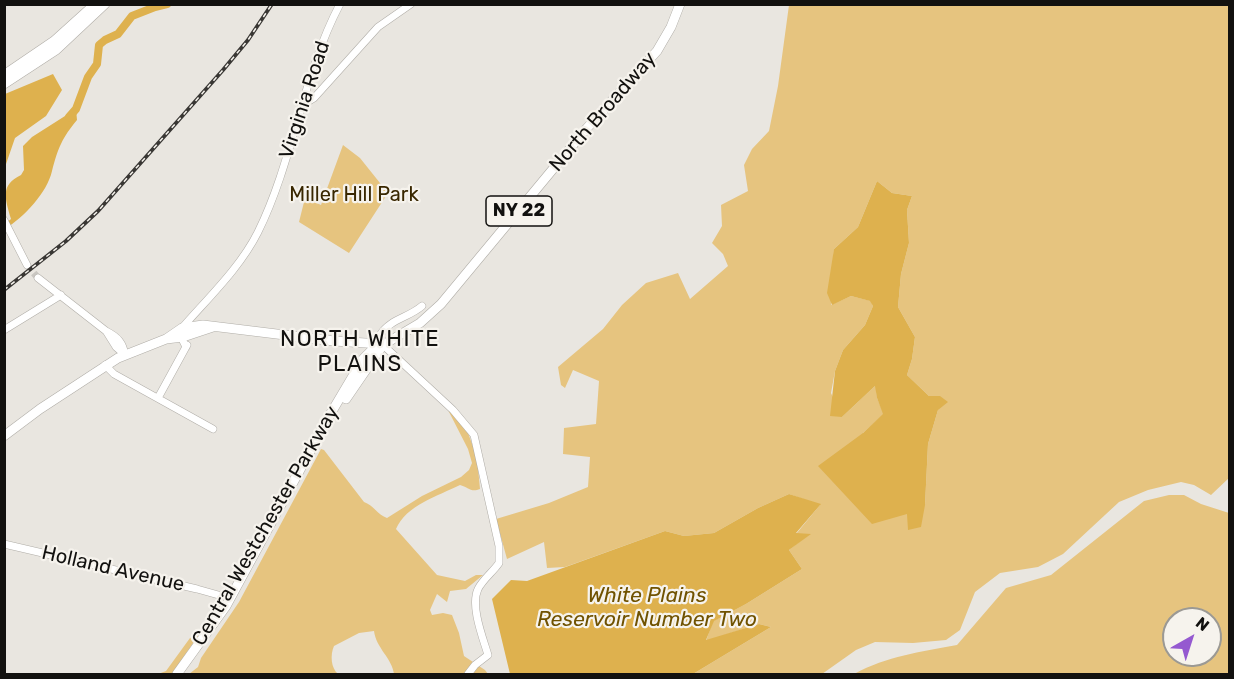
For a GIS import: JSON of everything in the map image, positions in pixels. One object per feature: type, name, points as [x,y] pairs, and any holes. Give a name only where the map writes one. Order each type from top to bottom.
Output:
[{"type":"main road","points":[[4,75],[54,41],[95,4]]},
{"type":"main road","points":[[4,84],[56,50],[105,4]]},
{"type":"main road","name":"North Broadway","points":[[383,345],[420,323],[441,304],[587,128],[657,51],[671,27],[680,4]]},
{"type":"main road","points":[[4,436],[105,365],[124,355],[188,332],[213,327],[383,345]]},
{"type":"main road","name":"Central Westchester Parkway","points":[[177,675],[225,606],[353,376],[368,353],[375,347],[383,345]]},
{"type":"main road","name":"Central Westchester Parkway","points":[[184,675],[234,602],[328,429],[383,345]]},
{"type":"street","name":"Virginia Road","points":[[188,332],[194,316],[244,255],[258,233],[281,173],[316,57],[340,4]]},
{"type":"street","points":[[302,105],[314,99],[378,27],[411,4]]},
{"type":"street","points":[[6,223],[27,265]]},
{"type":"street","points":[[38,278],[113,334],[123,345],[124,355]]},
{"type":"street","points":[[4,330],[61,295]]},
{"type":"street","points":[[422,306],[383,330],[380,335],[383,345],[453,410],[474,435],[501,560],[479,588],[475,597],[488,655],[475,665],[468,675]]},
{"type":"street","points":[[158,398],[186,347],[188,332]]},
{"type":"street","points":[[186,347],[188,332]]},
{"type":"street","points":[[105,365],[114,374],[213,429]]},
{"type":"street","name":"Holland Avenue","points":[[4,544],[197,588],[222,596]]},
{"type":"green space","points":[[789,5],[1229,5],[1230,477],[1211,495],[1194,485],[1181,482],[1148,490],[1119,502],[1063,554],[1038,567],[1000,573],[975,592],[960,630],[946,640],[913,643],[875,642],[856,650],[822,674],[693,674],[771,627],[759,624],[706,641],[713,621],[746,604],[802,569],[789,550],[809,534],[796,534],[820,505],[789,494],[758,508],[714,533],[684,536],[665,531],[565,567],[547,568],[544,542],[507,559],[496,519],[549,503],[588,487],[590,457],[563,454],[564,428],[596,424],[599,381],[573,370],[565,388],[561,385],[558,367],[603,329],[622,305],[646,283],[678,273],[690,299],[728,266],[723,254],[712,243],[722,226],[721,205],[748,191],[744,165],[752,149],[769,131],[778,86]],"holes":[[[877,181],[892,193],[912,196],[907,210],[909,243],[901,274],[898,307],[915,337],[907,375],[929,396],[940,396],[928,444],[925,505],[863,433],[884,414],[877,398],[876,385],[842,417],[831,393],[835,371],[843,350],[865,325],[873,306],[871,301],[851,296],[831,305],[834,249],[858,227]]]},
{"type":"green space","name":"Miller Hill Park","points":[[343,145],[360,158],[388,193],[349,253],[299,222],[305,198],[321,205]]},
{"type":"green space","points":[[447,408],[468,433],[477,457],[480,489],[472,490],[460,485],[433,497],[415,507],[396,529],[437,575],[465,581],[476,575],[483,575],[466,589],[450,591],[447,602],[437,594],[430,610],[432,615],[443,613],[452,615],[464,656],[488,674],[394,674],[374,631],[359,633],[334,646],[332,661],[338,674],[189,674],[198,667],[201,658],[239,602],[321,449],[364,502],[387,518],[422,496],[461,477],[469,470],[472,463],[468,449]]},
{"type":"green space","points":[[1169,495],[1184,495],[1201,504],[1229,513],[1229,674],[854,674],[892,659],[957,645],[1006,588],[1051,575],[1144,501]]},
{"type":"green space","points":[[198,636],[172,674],[158,674],[166,671],[190,638]]},
{"type":"water","points":[[53,74],[62,90],[46,116],[15,138],[5,167],[5,94]]},
{"type":"water","points":[[76,109],[77,120],[61,144],[45,188],[27,211],[5,229],[5,224],[11,219],[6,198],[7,188],[24,170],[23,146],[32,137]]},
{"type":"water","points":[[877,181],[892,193],[912,196],[907,210],[909,243],[901,274],[898,307],[915,337],[907,375],[929,396],[940,396],[948,402],[938,410],[928,444],[925,505],[921,527],[908,530],[907,514],[872,524],[818,466],[863,433],[883,414],[875,386],[842,417],[830,416],[835,371],[843,350],[865,325],[873,306],[870,301],[851,296],[832,305],[827,293],[834,249],[858,227]]},
{"type":"water","name":"White Plains Reservoir Number Two","points":[[789,494],[821,504],[796,533],[811,534],[789,550],[802,569],[714,621],[706,640],[759,624],[771,627],[693,674],[510,674],[492,599],[511,580],[527,581],[665,531],[684,536],[714,533],[758,508]]},
{"type":"waterway","points":[[69,117],[76,109],[88,77],[97,64],[99,45],[118,34],[132,16],[167,4]]},
{"type":"tunnel","points":[[27,265],[38,278]]},
{"type":"railway","points":[[4,290],[66,241],[98,211],[223,70],[248,40],[272,4]]},
{"type":"district","name":"NORTH WHITE PLAINS","points":[[360,352]]}]
